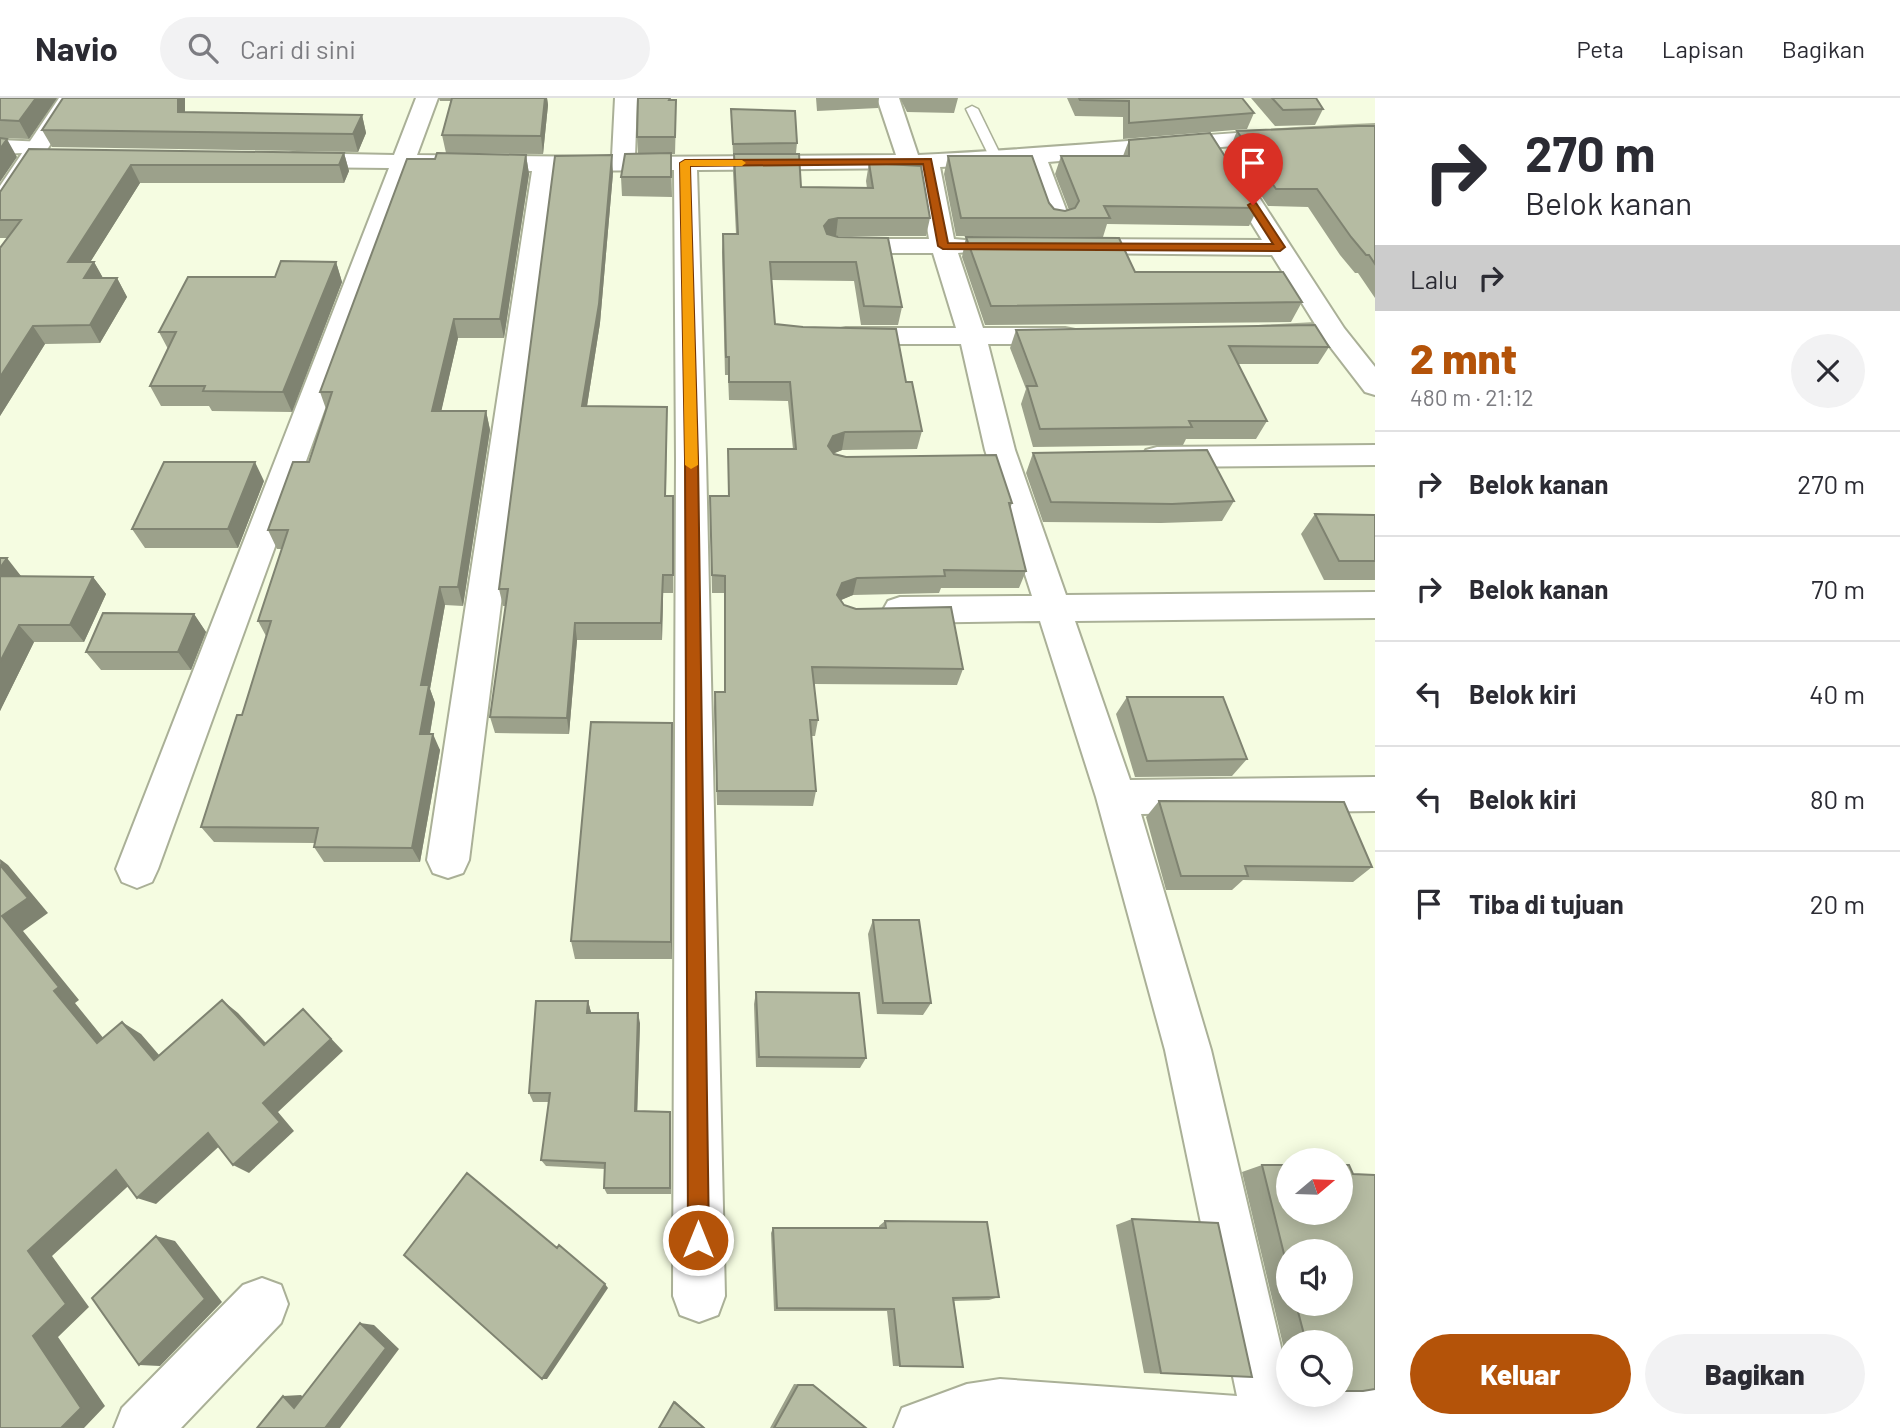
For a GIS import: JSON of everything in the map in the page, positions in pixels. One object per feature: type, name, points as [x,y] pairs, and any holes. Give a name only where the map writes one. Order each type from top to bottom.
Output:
[{"type":"street","points":[[0,204],[70,98]]},
{"type":"street","points":[[137,869],[427,98]]},
{"type":"street","points":[[623,162],[626,98]]},
{"type":"street","points":[[888,98],[918,162],[974,338],[1004,459],[1116,797],[1188,1051],[1272,1427]]},
{"type":"street","points":[[1253,117],[1268,136]]},
{"type":"street","points":[[264,160],[544,164],[918,162],[1035,156],[1268,136],[1375,132]]},
{"type":"street","points":[[1211,142],[1334,332],[1375,386]]},
{"type":"street","points":[[0,147],[59,158]]},
{"type":"street","points":[[1035,156],[1058,220]]},
{"type":"street","points":[[685,163],[692,500],[699,1296]]},
{"type":"street","points":[[448,860],[544,164]]},
{"type":"street","points":[[836,246],[997,246]]},
{"type":"street","points":[[1051,246],[1280,247]]},
{"type":"street","points":[[1237,334],[1334,332]]},
{"type":"street","points":[[814,335],[974,338],[1084,336]]},
{"type":"street","points":[[1128,458],[1375,455]]},
{"type":"street","points":[[866,610],[1053,606],[1375,605]]},
{"type":"street","points":[[1116,797],[1375,794]]},
{"type":"street","points":[[142,1428],[262,1304]]},
{"type":"street","points":[[922,1428],[967,1412],[1000,1407],[1272,1427],[1375,1416]]},
{"type":"lane","points":[[972,109],[996,158]]},
{"type":"building","points":[[0,98],[36,98],[19,121],[0,120]]},
{"type":"building","points":[[63,98],[178,98],[178,112],[362,115],[353,134],[42,130]]},
{"type":"building","points":[[452,98],[545,98],[541,136],[442,135]]},
{"type":"building","points":[[638,98],[676,100],[675,137],[637,137]]},
{"type":"building","points":[[1079,98],[1242,98],[1254,113],[1129,123],[1129,101]]},
{"type":"building","points":[[1272,98],[1316,98],[1323,109],[1283,110]]},
{"type":"building","points":[[731,109],[795,111],[797,143],[733,144]]},
{"type":"building","points":[[1375,126],[1375,264],[1351,237],[1317,189],[1276,189],[1237,131]]},
{"type":"building","points":[[1210,133],[1258,208],[1104,206],[1110,218],[961,218],[948,156],[1032,156],[1049,203],[1054,209],[1065,211],[1075,208],[1079,201],[1061,156],[1129,156],[1129,140]]},
{"type":"building","points":[[0,138],[7,139],[0,149]]},
{"type":"building","points":[[29,149],[344,153],[339,165],[131,165],[68,262],[94,262],[84,278],[117,278],[90,325],[33,326],[0,377],[0,248],[21,220],[0,220],[0,192]]},
{"type":"building","points":[[437,153],[526,155],[500,319],[454,319],[432,411],[486,411],[458,587],[440,587],[421,685],[429,685],[420,734],[433,734],[412,848],[314,847],[318,828],[201,827],[237,715],[242,715],[271,621],[258,621],[288,530],[268,530],[293,462],[309,462],[332,392],[320,392],[407,159],[435,159]]},
{"type":"building","points":[[671,153],[671,177],[621,177],[625,154]]},
{"type":"building","points":[[734,154],[799,154],[801,187],[873,188],[869,163],[921,166],[930,218],[838,218],[829,220],[824,226],[827,234],[838,237],[888,238],[902,307],[864,306],[856,262],[770,262],[775,324],[896,329],[906,382],[912,382],[922,431],[845,432],[833,436],[828,446],[834,454],[846,457],[996,455],[1012,503],[1009,503],[1026,571],[944,570],[945,576],[857,578],[842,583],[837,595],[844,605],[856,609],[951,607],[963,669],[812,667],[818,720],[810,720],[816,791],[717,791],[715,692],[725,692],[725,576],[712,575],[710,496],[729,496],[728,449],[796,449],[790,382],[729,382],[723,234],[738,234]]},
{"type":"building","points":[[612,155],[599,304],[582,406],[667,407],[665,496],[673,496],[673,575],[663,575],[661,623],[575,623],[567,718],[490,717],[508,589],[499,589],[555,156]]},
{"type":"building","points":[[966,237],[1119,238],[1135,272],[1283,272],[1302,302],[991,306]]},
{"type":"building","points":[[281,261],[336,262],[283,392],[203,391],[205,386],[150,386],[176,332],[159,332],[188,277],[275,277]]},
{"type":"building","points":[[1315,325],[1329,347],[1229,346],[1267,421],[1189,421],[1192,427],[1040,429],[1027,386],[1037,386],[1016,330]]},
{"type":"building","points":[[1207,450],[1234,501],[1172,504],[1051,502],[1033,453]]},
{"type":"building","points":[[164,462],[255,462],[228,529],[132,529]]},
{"type":"building","points":[[1315,514],[1375,515],[1375,561],[1339,561]]},
{"type":"building","points":[[0,558],[7,558],[0,568]]},
{"type":"building","points":[[0,576],[93,577],[70,625],[19,625],[0,662]]},
{"type":"building","points":[[103,613],[194,614],[178,652],[86,652]]},
{"type":"building","points":[[1127,697],[1223,697],[1247,759],[1147,761]]},
{"type":"building","points":[[591,722],[672,723],[671,942],[571,941]]},
{"type":"building","points":[[1159,801],[1344,802],[1372,867],[1245,866],[1248,876],[1181,876]]},
{"type":"building","points":[[0,865],[28,898],[2,916],[59,987],[54,991],[97,1043],[122,1022],[154,1060],[222,1000],[264,1045],[303,1009],[331,1039],[263,1103],[280,1122],[233,1165],[208,1133],[137,1198],[116,1170],[28,1251],[66,1304],[33,1336],[81,1408],[61,1428],[0,1428]]},
{"type":"building","points":[[873,920],[919,920],[931,1003],[883,1003]]},
{"type":"building","points":[[756,992],[859,993],[866,1058],[759,1057]]},
{"type":"building","points":[[536,1001],[588,1001],[587,1013],[638,1013],[635,1111],[670,1112],[670,1188],[604,1188],[605,1163],[541,1160],[550,1093],[529,1093]]},
{"type":"building","points":[[1262,1165],[1276,1165],[1276,1222]]},
{"type":"building","points":[[467,1173],[605,1284],[542,1379],[404,1255]]},
{"type":"building","points":[[1353,1174],[1375,1175],[1375,1389],[1353,1391],[1353,1330],[1303,1330],[1299,1316],[1353,1316],[1353,1239],[1280,1239],[1277,1225],[1353,1225]]},
{"type":"building","points":[[1132,1219],[1218,1223],[1252,1377],[1161,1373]]},
{"type":"building","points":[[885,1221],[987,1222],[999,1297],[953,1298],[963,1367],[900,1366],[894,1309],[777,1308],[773,1228],[886,1228]]},
{"type":"building","points":[[156,1236],[205,1299],[139,1365],[92,1298]]},
{"type":"building","points":[[360,1323],[386,1348],[325,1428],[257,1428],[283,1396],[294,1408]]},
{"type":"building","points":[[798,1385],[813,1385],[866,1428],[774,1428]]},
{"type":"building","points":[[674,1402],[704,1428],[659,1428]]},
{"type":"slow traffic","points":[[691,465],[685,163],[742,163]]},
{"type":"route","points":[[698,1240],[691,458],[685,163],[927,161],[943,246],[1280,247],[1253,205]]}]
